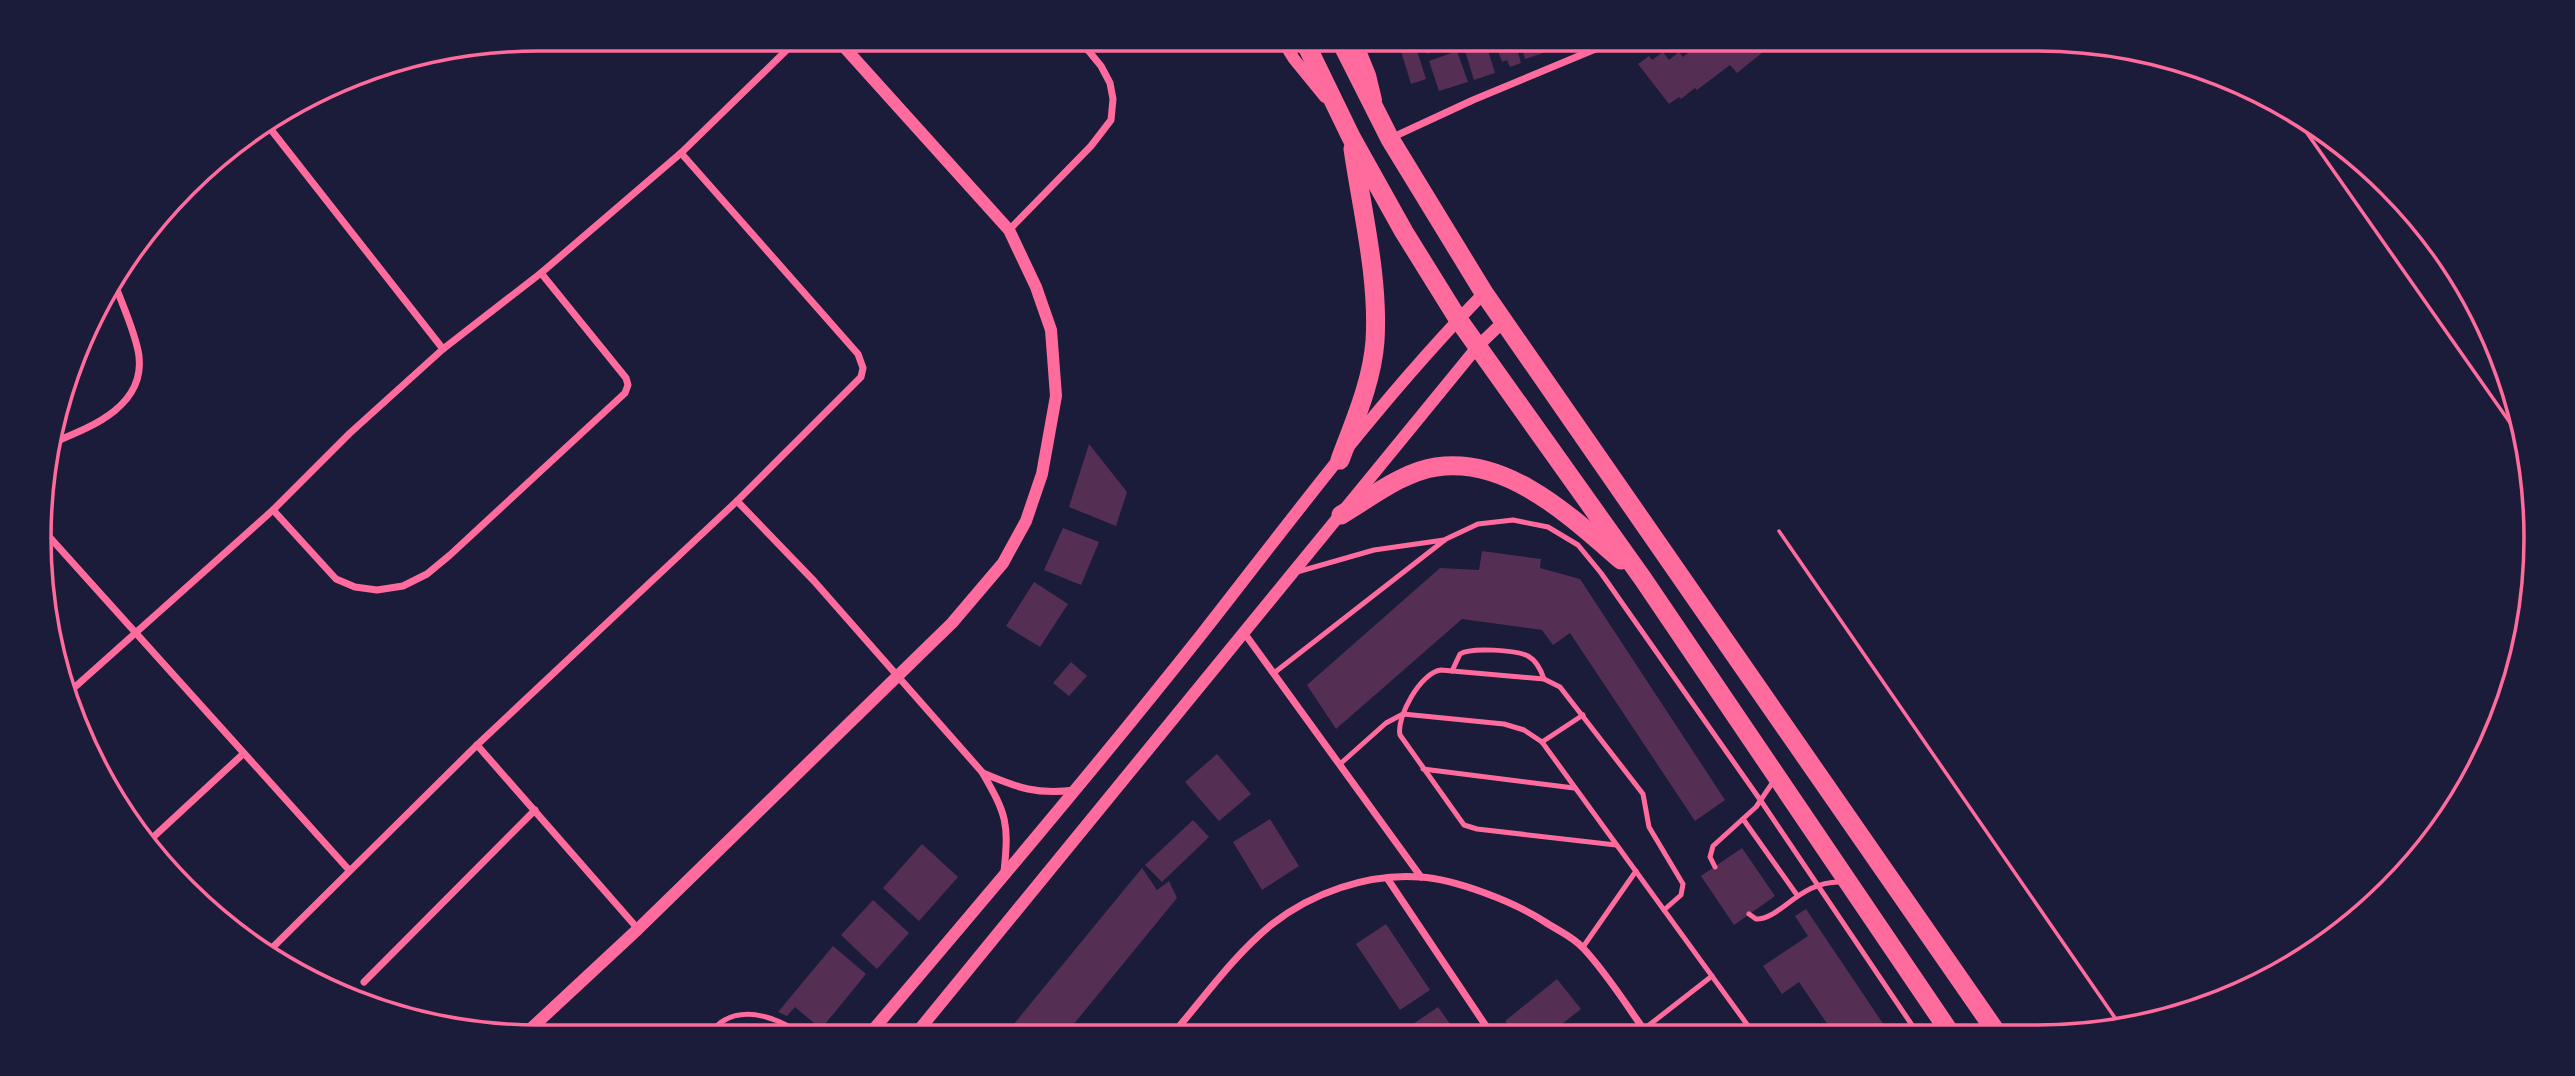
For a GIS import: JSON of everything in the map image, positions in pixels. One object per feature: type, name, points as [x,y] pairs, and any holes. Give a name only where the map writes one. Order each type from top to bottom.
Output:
[{"type":"highway","points":[[1310,51],[1351,137],[1404,232],[1458,319],[1643,579],[1945,1025]]},
{"type":"highway","points":[[1346,51],[1390,139],[1484,293],[1991,1025]]},
{"type":"highway","points":[[1340,460],[1364,393],[1375,342],[1373,283],[1351,137]]},
{"type":"highway","points":[[1341,514],[1404,478],[1435,467],[1465,466],[1496,473],[1556,504],[1643,579]]},
{"type":"street","points":[[75,687],[273,510],[349,433],[443,349],[541,273],[681,153],[786,51]]},
{"type":"street","points":[[535,1025],[638,929],[952,623],[1003,563],[1026,521],[1042,474],[1056,396],[1051,330],[1036,286],[1009,230],[848,51]]},
{"type":"street","points":[[1009,230],[1091,146],[1111,120],[1113,99],[1110,83],[1089,51]]},
{"type":"street","points":[[1290,51],[1343,118]]},
{"type":"street","points":[[1360,51],[1370,75],[1379,117]]},
{"type":"street","points":[[1390,139],[1473,100],[1591,51]]},
{"type":"street","points":[[271,130],[443,349]]},
{"type":"street","points":[[273,947],[477,745],[737,501],[862,377],[863,368],[858,354],[837,328],[681,153]]},
{"type":"street","points":[[273,510],[336,579],[355,587],[377,590],[403,586],[427,574],[450,555],[625,393],[628,384],[626,378],[541,273]]},
{"type":"street","points":[[61,439],[112,415],[130,395],[139,373],[139,354],[117,292]]},
{"type":"street","points":[[877,1025],[1004,877],[1340,460],[1458,319],[1484,293]]},
{"type":"street","points":[[928,1025],[1478,346],[1504,321]]},
{"type":"street","points":[[737,501],[814,581],[982,772],[1006,818],[1004,877]]},
{"type":"street","points":[[51,538],[349,870]]},
{"type":"street","points":[[1245,634],[1421,877]]},
{"type":"street","points":[[477,745],[638,929]]},
{"type":"street","points":[[153,837],[243,754]]},
{"type":"street","points":[[982,772],[1027,791],[1051,793],[1075,790]]},
{"type":"street","points":[[364,982],[535,810]]},
{"type":"street","points":[[1180,1025],[1240,955],[1270,926],[1296,908],[1326,893],[1357,884],[1387,878],[1421,877],[1453,884],[1527,910],[1583,947],[1641,1025]]},
{"type":"street","points":[[1387,878],[1485,1025]]},
{"type":"lane","points":[[1274,673],[1446,540],[1478,524],[1513,520],[1548,527],[1578,545],[1601,573],[1761,801],[1912,1025]]},
{"type":"lane","points":[[1294,573],[1384,547],[1446,540]]},
{"type":"lane","points":[[1452,671],[1460,654],[1472,649],[1528,656],[1537,664],[1544,679]]},
{"type":"lane","points":[[1616,845],[1470,828],[1459,820],[1401,735],[1399,721],[1429,674],[1441,670],[1544,679],[1560,687],[1643,794],[1649,827],[1684,884],[1681,895],[1664,910]]},
{"type":"lane","points":[[1340,764],[1386,723],[1403,714],[1504,724],[1524,730],[1542,742],[1747,1025]]},
{"type":"lane","points":[[1542,742],[1583,715]]},
{"type":"lane","points":[[1423,769],[1574,788]]},
{"type":"lane","points":[[1715,867],[1710,858],[1713,846],[1761,801],[1777,776]]},
{"type":"lane","points":[[1744,819],[1797,895]]},
{"type":"lane","points":[[1583,947],[1636,871]]},
{"type":"lane","points":[[1749,914],[1756,919],[1765,918],[1797,895],[1817,885],[1849,882]]},
{"type":"lane","points":[[1654,1025],[1712,976]]},
{"type":"lane","points":[[718,1025],[738,1016],[761,1015],[789,1025]]},
{"type":"path","points":[[2306,132],[2511,423]]},
{"type":"path","points":[[1779,531],[2116,1019]]},
{"type":"building","points":[[1401,51],[1417,51],[1426,79],[1411,84]]},
{"type":"building","points":[[1457,51],[1468,82],[1439,91],[1429,61]]},
{"type":"building","points":[[1465,51],[1488,51],[1495,73],[1474,80]]},
{"type":"building","points":[[1498,51],[1518,51],[1521,63],[1510,67],[1507,60],[1502,62]]},
{"type":"building","points":[[1523,51],[1549,51],[1525,59]]},
{"type":"building","points":[[1691,51],[1764,51],[1737,73],[1730,65],[1697,90],[1695,88],[1669,104],[1638,64],[1649,56],[1652,60],[1663,52],[1669,60],[1679,52],[1683,57]]},
{"type":"building","points":[[1089,444],[1127,492],[1116,526],[1069,507]]},
{"type":"building","points":[[1063,528],[1099,542],[1081,585],[1044,570]]},
{"type":"building","points":[[1482,551],[1541,559],[1540,568],[1580,579],[1725,800],[1695,821],[1570,633],[1553,645],[1542,630],[1462,619],[1336,729],[1307,685],[1440,568],[1479,570]]},
{"type":"building","points":[[1034,582],[1068,604],[1040,647],[1006,626]]},
{"type":"building","points":[[1071,662],[1087,676],[1069,696],[1053,683]]},
{"type":"building","points":[[1217,754],[1251,794],[1219,821],[1185,782]]},
{"type":"building","points":[[1270,819],[1299,866],[1262,890],[1233,842]]},
{"type":"building","points":[[1193,820],[1209,837],[1162,882],[1145,865]]},
{"type":"building","points":[[922,844],[958,877],[919,921],[883,888]]},
{"type":"building","points":[[1742,848],[1775,896],[1734,925],[1701,876]]},
{"type":"building","points":[[1142,868],[1157,890],[1169,881],[1177,898],[1073,1025],[1013,1025]]},
{"type":"building","points":[[873,900],[909,933],[877,969],[841,935]]},
{"type":"building","points":[[1806,909],[1884,1025],[1828,1025],[1799,982],[1782,994],[1763,966],[1808,936],[1795,916]]},
{"type":"building","points":[[1386,924],[1430,990],[1400,1010],[1356,944]]},
{"type":"building","points":[[833,946],[866,974],[824,1025],[816,1025],[795,1007],[787,1016],[778,1012]]},
{"type":"building","points":[[1557,979],[1581,1009],[1561,1025],[1508,1025],[1505,1021]]},
{"type":"building","points":[[1438,1007],[1451,1025],[1412,1025]]}]
